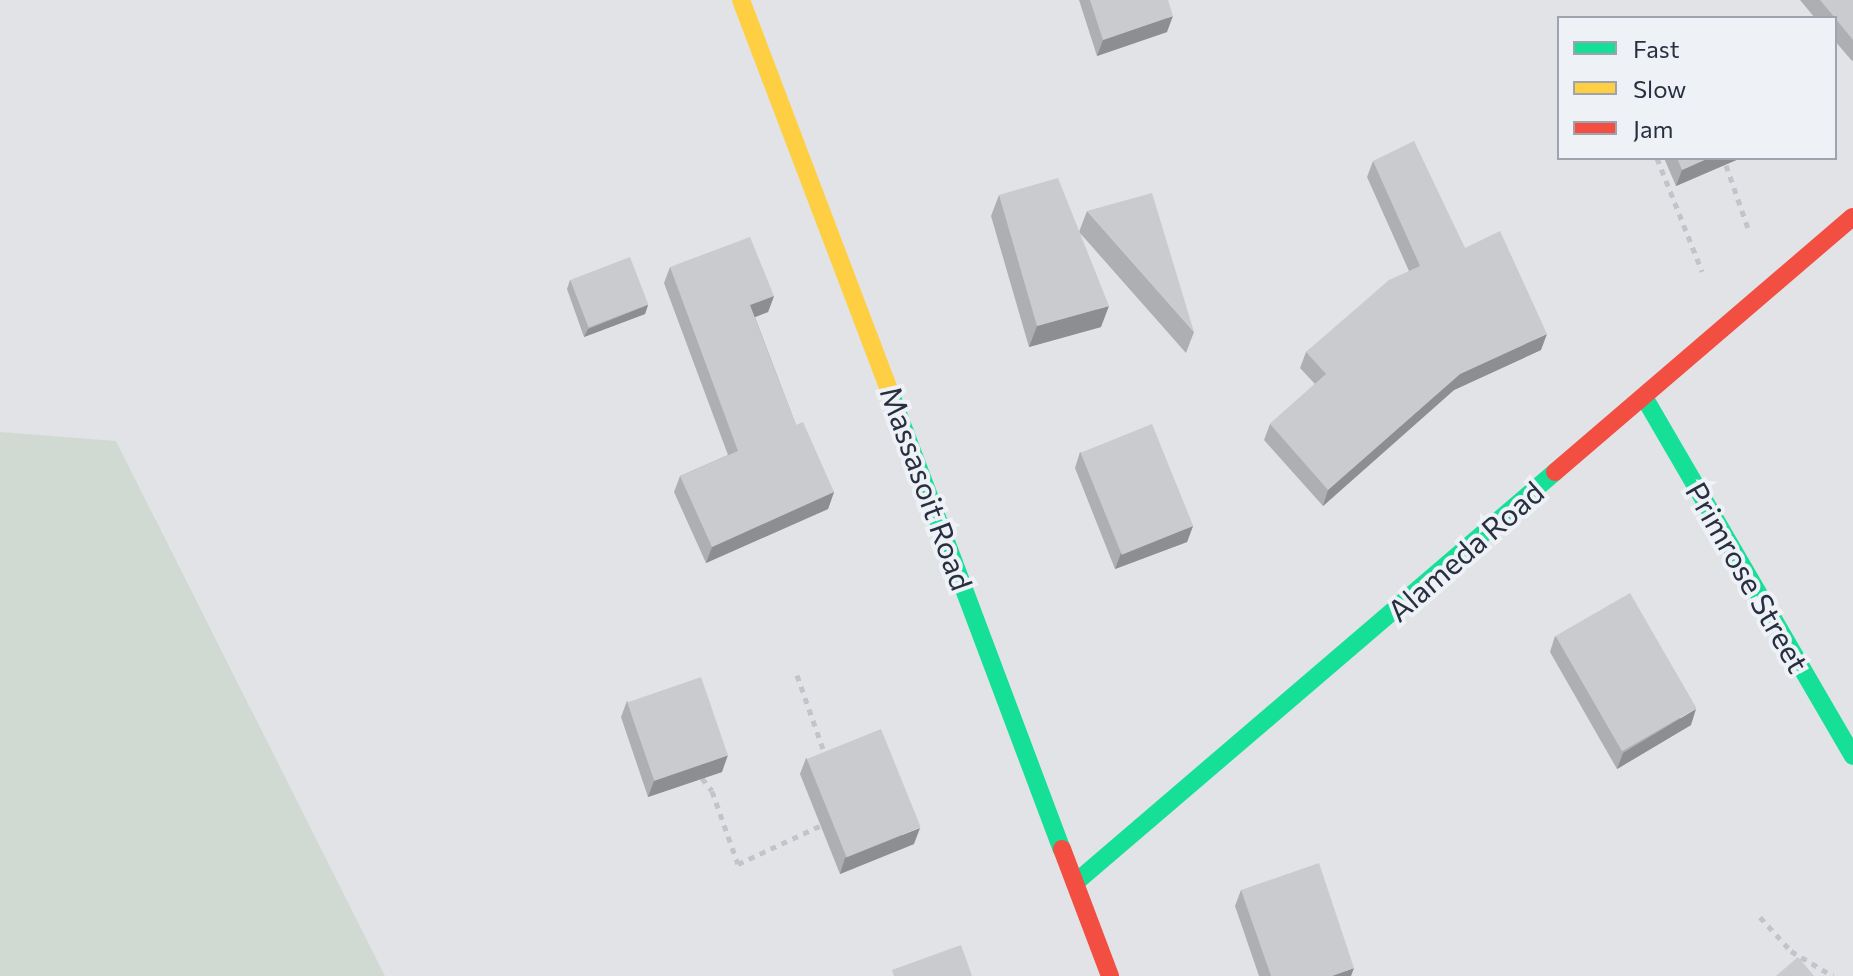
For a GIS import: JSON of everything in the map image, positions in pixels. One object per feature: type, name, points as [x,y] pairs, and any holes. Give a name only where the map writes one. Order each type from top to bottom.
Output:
[{"type":"street","name":"Massasoit Road","points":[[741,0],[1110,976]]},
{"type":"street","name":"Alameda Road","points":[[1075,883],[1853,217]]},
{"type":"street","name":"Primrose Street","points":[[1644,397],[1853,756]]},
{"type":"path","points":[[1658,160],[1724,328]]},
{"type":"path","points":[[797,675],[823,749]]},
{"type":"path","points":[[702,778],[712,791],[738,864],[820,826]]},
{"type":"path","points":[[1760,917],[1791,951],[1833,976]]},
{"type":"shaded area","points":[[0,432],[116,441],[385,976],[0,976]]},
{"type":"building","points":[[1090,0],[1168,0],[1173,16],[1103,40]]},
{"type":"building","points":[[1820,0],[1853,0],[1853,40],[1837,20],[1837,16],[1833,16]]},
{"type":"building","points":[[1414,141],[1465,248],[1500,231],[1547,334],[1460,374],[1328,490],[1270,424],[1326,374],[1306,352],[1389,280],[1420,266],[1373,161]]},
{"type":"building","points":[[1678,160],[1704,160],[1682,170]]},
{"type":"building","points":[[1058,178],[1109,306],[1037,326],[999,195]]},
{"type":"building","points":[[1152,193],[1194,332],[1087,211]]},
{"type":"building","points":[[750,237],[774,296],[750,305],[796,425],[803,422],[834,492],[712,547],[680,476],[738,451],[670,267]]},
{"type":"building","points":[[630,257],[648,305],[589,328],[570,280]]},
{"type":"building","points":[[1152,424],[1193,526],[1122,555],[1081,453]]},
{"type":"building","points":[[1630,593],[1696,708],[1622,751],[1556,636]]},
{"type":"building","points":[[701,677],[728,755],[654,781],[627,702]]},
{"type":"building","points":[[881,729],[921,827],[847,857],[807,759]]},
{"type":"building","points":[[1319,863],[1354,968],[1332,976],[1271,976],[1241,890]]},
{"type":"building","points":[[961,945],[972,976],[894,976],[892,970]]},
{"type":"building","points":[[1798,957],[1814,976],[1776,976]]},
{"type":"traffic: fast","points":[[891,395],[1062,849]]},
{"type":"traffic: fast","points":[[1644,397],[1853,756]]},
{"type":"traffic: fast","points":[[1075,883],[1555,472]]},
{"type":"traffic: slow","points":[[741,0],[891,395]]},
{"type":"traffic: jam","points":[[1555,472],[1853,217]]},
{"type":"traffic: jam","points":[[1062,849],[1110,976]]}]
